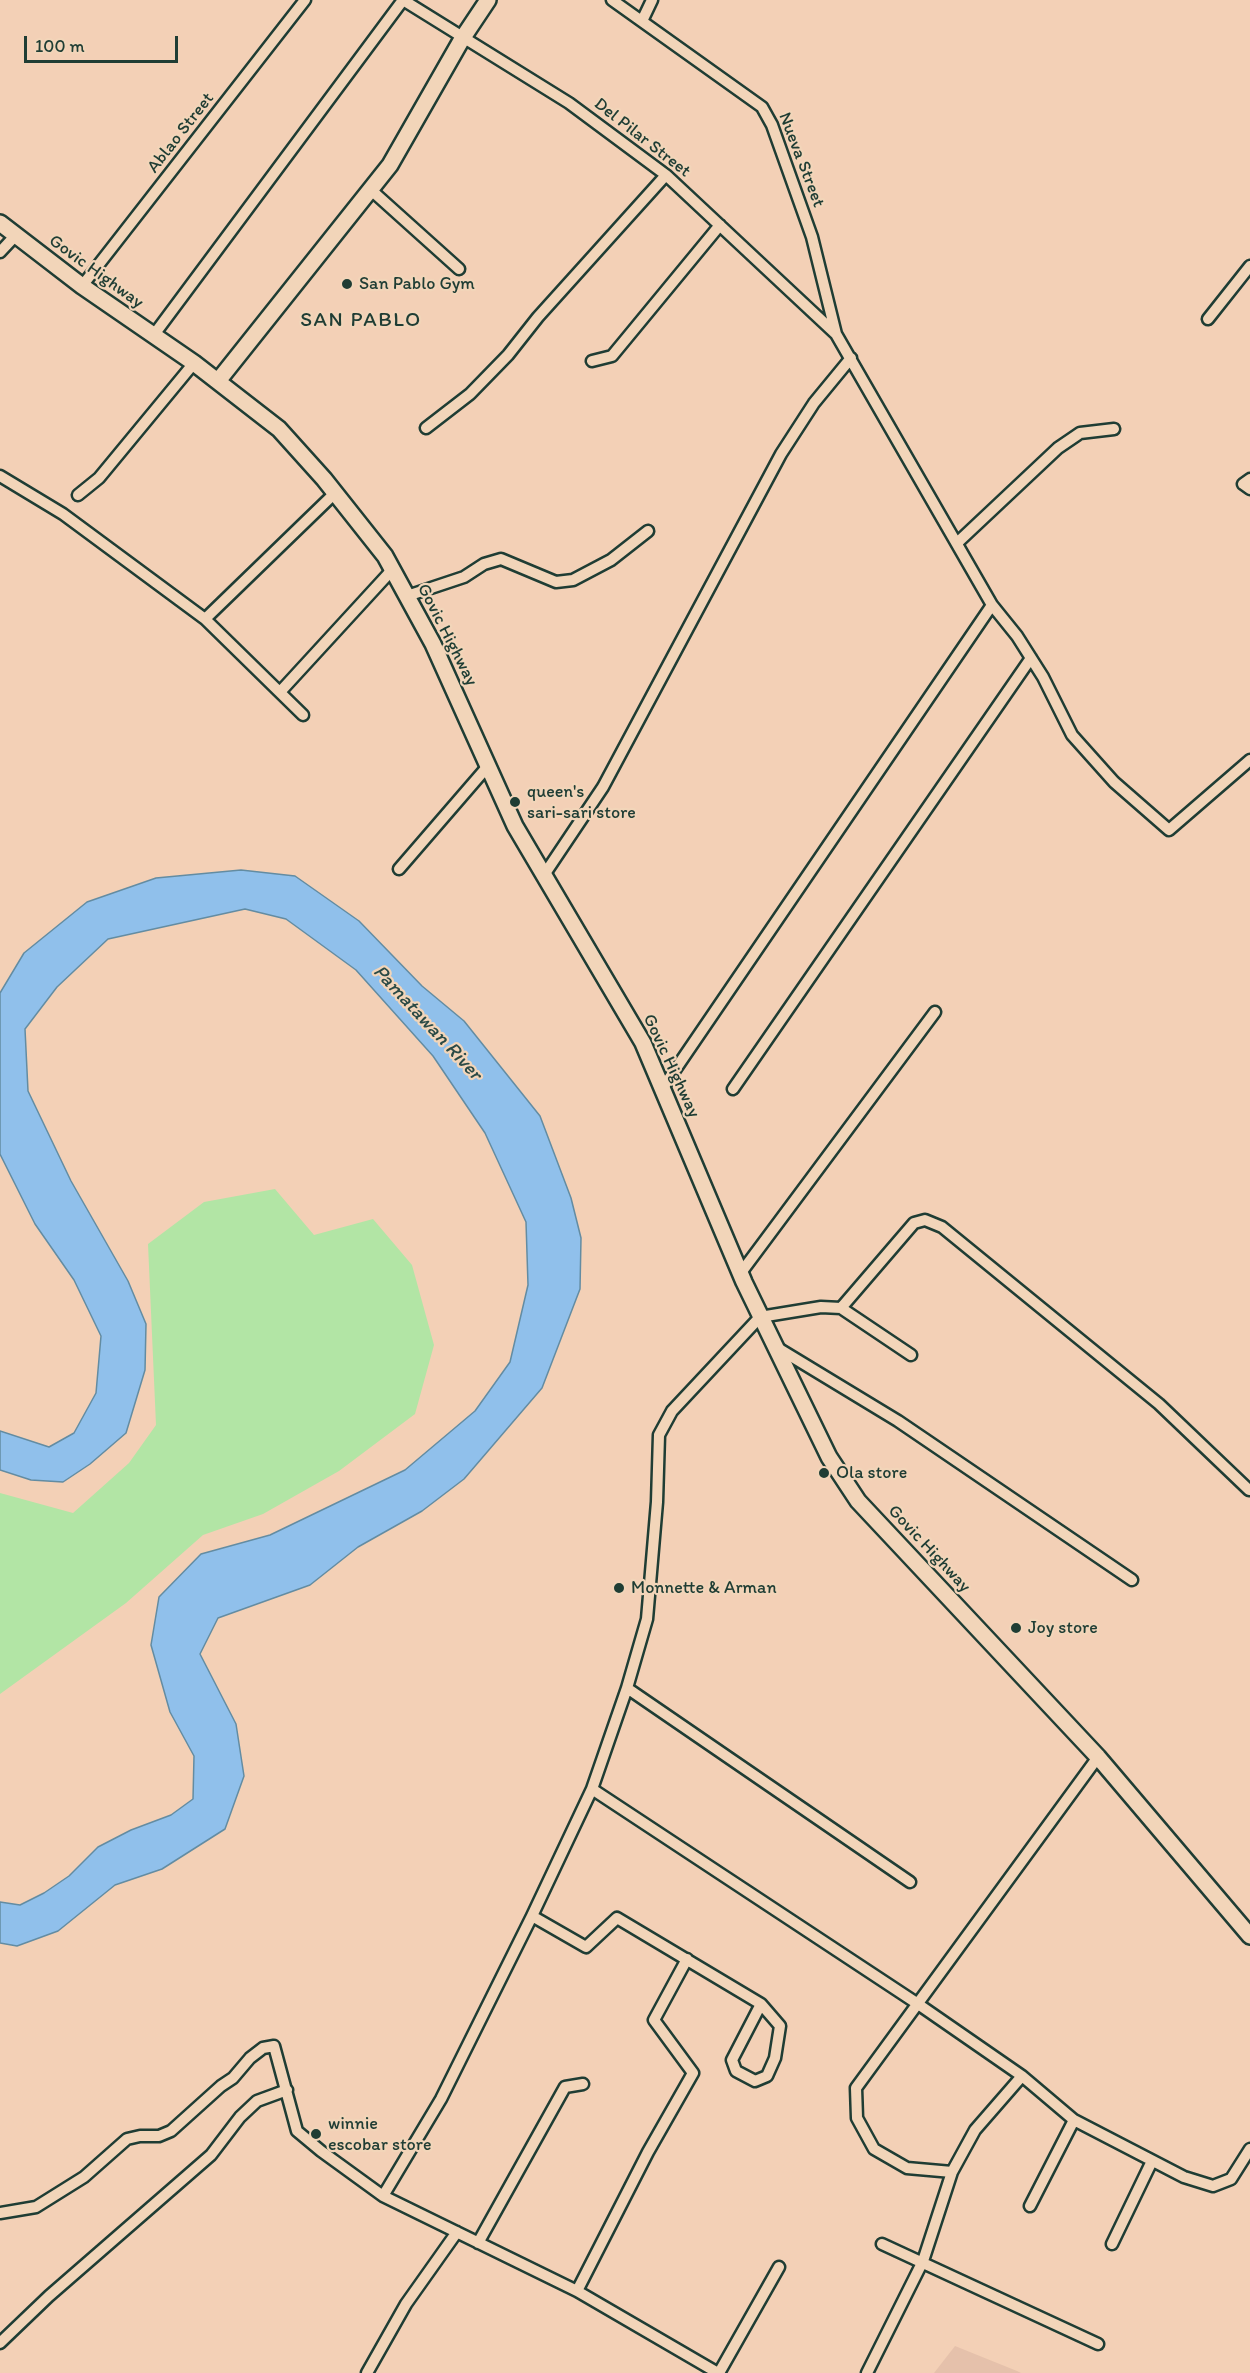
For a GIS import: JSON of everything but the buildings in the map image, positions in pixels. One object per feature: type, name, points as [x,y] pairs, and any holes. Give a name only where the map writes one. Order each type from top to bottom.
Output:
[{"type":"main road","points":[[218,381],[390,165],[462,39],[488,0]]},
{"type":"main road","name":"Govic Highway","points":[[0,223],[82,286],[194,363],[279,429],[335,493],[385,556],[433,644],[515,826],[643,1043],[740,1274],[829,1457],[858,1501],[1098,1757],[1250,1936]]},
{"type":"street","name":"Ablao Street","points":[[82,286],[305,0]]},
{"type":"street","name":"Del Pilar Street","points":[[403,0],[569,104],[666,174],[836,334]]},
{"type":"street","points":[[153,336],[403,0]]},
{"type":"street","name":"Nueva Street","points":[[612,0],[762,107],[772,125],[812,237],[836,334]]},
{"type":"street","points":[[642,21],[652,0]]},
{"type":"street","points":[[426,428],[470,394],[508,355],[545,309],[666,174]]},
{"type":"street","points":[[370,189],[459,269]]},
{"type":"street","points":[[592,361],[612,356],[720,225]]},
{"type":"street","points":[[0,252],[15,236]]},
{"type":"street","points":[[1208,319],[1250,266]]},
{"type":"street","points":[[836,334],[992,605],[1031,658],[1072,735],[1114,782],[1169,830],[1250,760]]},
{"type":"street","points":[[544,875],[603,787],[781,454],[814,403],[851,358]]},
{"type":"street","points":[[78,495],[99,478],[194,363]]},
{"type":"street","points":[[957,543],[1058,448],[1080,433],[1114,429]]},
{"type":"street","points":[[0,476],[63,514],[205,619],[303,715]]},
{"type":"street","points":[[1250,479],[1243,484],[1250,489]]},
{"type":"street","points":[[205,619],[335,493]]},
{"type":"street","points":[[407,597],[464,577],[484,564],[501,559],[556,582],[573,580],[610,560],[648,531]]},
{"type":"street","points":[[280,692],[392,570]]},
{"type":"street","points":[[662,1089],[992,605]]},
{"type":"street","points":[[733,1089],[1031,658]]},
{"type":"street","points":[[399,869],[488,766]]},
{"type":"street","points":[[740,1274],[934,1012]]},
{"type":"street","points":[[841,1308],[914,1223],[925,1220],[942,1227],[1159,1404],[1249,1490]]},
{"type":"street","points":[[383,2196],[441,2099],[592,1789],[627,1688],[647,1619],[657,1502],[659,1435],[672,1411],[760,1317],[821,1307],[841,1308],[911,1355]]},
{"type":"street","points":[[773,1345],[898,1421],[1132,1580]]},
{"type":"street","points":[[627,1688],[910,1882]]},
{"type":"street","points":[[952,2172],[907,2168],[874,2149],[857,2118],[856,2088],[1098,1757]]},
{"type":"street","points":[[592,1789],[918,2004],[1022,2076],[1074,2120],[1184,2177],[1213,2186],[1231,2179],[1250,2149]]},
{"type":"street","points":[[532,1916],[586,1947],[617,1918],[761,2004],[780,2026],[775,2058],[767,2076],[755,2081],[736,2071],[732,2060],[761,2004]]},
{"type":"street","points":[[577,2291],[648,2152],[693,2073],[654,2020],[687,1959]]},
{"type":"street","points":[[0,2213],[36,2207],[84,2176],[127,2139],[159,2136],[171,2131],[220,2086],[233,2078],[250,2058],[263,2048],[274,2046],[297,2131],[383,2196],[577,2291],[719,2373],[779,2266]]},
{"type":"street","points":[[867,2373],[923,2261],[952,2172],[975,2130],[1022,2076]]},
{"type":"street","points":[[478,2243],[565,2087],[583,2084]]},
{"type":"street","points":[[0,2343],[49,2296],[211,2155],[240,2117],[257,2101],[287,2090]]},
{"type":"street","points":[[1030,2206],[1074,2120]]},
{"type":"street","points":[[1112,2244],[1152,2161]]},
{"type":"street","points":[[368,2373],[406,2304],[457,2232]]},
{"type":"street","points":[[882,2244],[1098,2344]]},
{"type":"shaded area","points":[[955,2346],[1017,2371],[1021,2373],[934,2373]]},
{"type":"green space","points":[[275,1189],[314,1235],[373,1219],[412,1265],[434,1345],[415,1414],[339,1471],[263,1514],[203,1535],[126,1603],[0,1694],[0,1493],[73,1513],[129,1463],[156,1425],[148,1244],[204,1202]]},
{"type":"water","name":"Pamatawan River","points":[[241,870],[295,876],[359,921],[422,986],[464,1021],[540,1116],[571,1198],[581,1238],[580,1289],[542,1388],[464,1479],[422,1511],[358,1547],[310,1585],[218,1618],[200,1654],[236,1724],[244,1776],[225,1829],[162,1869],[115,1885],[58,1931],[17,1946],[0,1943],[0,1902],[20,1905],[44,1893],[69,1876],[98,1847],[131,1830],[171,1815],[193,1799],[194,1756],[170,1712],[151,1645],[159,1597],[201,1554],[270,1535],[405,1470],[475,1411],[510,1362],[528,1285],[526,1222],[485,1133],[433,1056],[356,970],[286,919],[245,909],[108,939],[57,987],[25,1029],[28,1091],[71,1181],[128,1281],[146,1324],[145,1370],[126,1433],[90,1464],[63,1482],[31,1480],[0,1470],[0,1431],[49,1447],[74,1433],[96,1393],[101,1336],[74,1280],[35,1224],[0,1154],[0,993],[24,953],[87,902],[156,878]]},
{"type":"place","name":"San Pablo Gym","points":[[347,284]]},
{"type":"place","name":"queen's sari-sari store","points":[[515,802]]},
{"type":"place","name":"Ola store","points":[[824,1473]]},
{"type":"place","name":"Monnette & Arman","points":[[619,1588]]},
{"type":"place","name":"Joy store","points":[[1016,1628]]},
{"type":"place","name":"winnie escobar store","points":[[316,2134]]},
{"type":"district","name":"SAN PABLO","points":[[361,321]]}]
